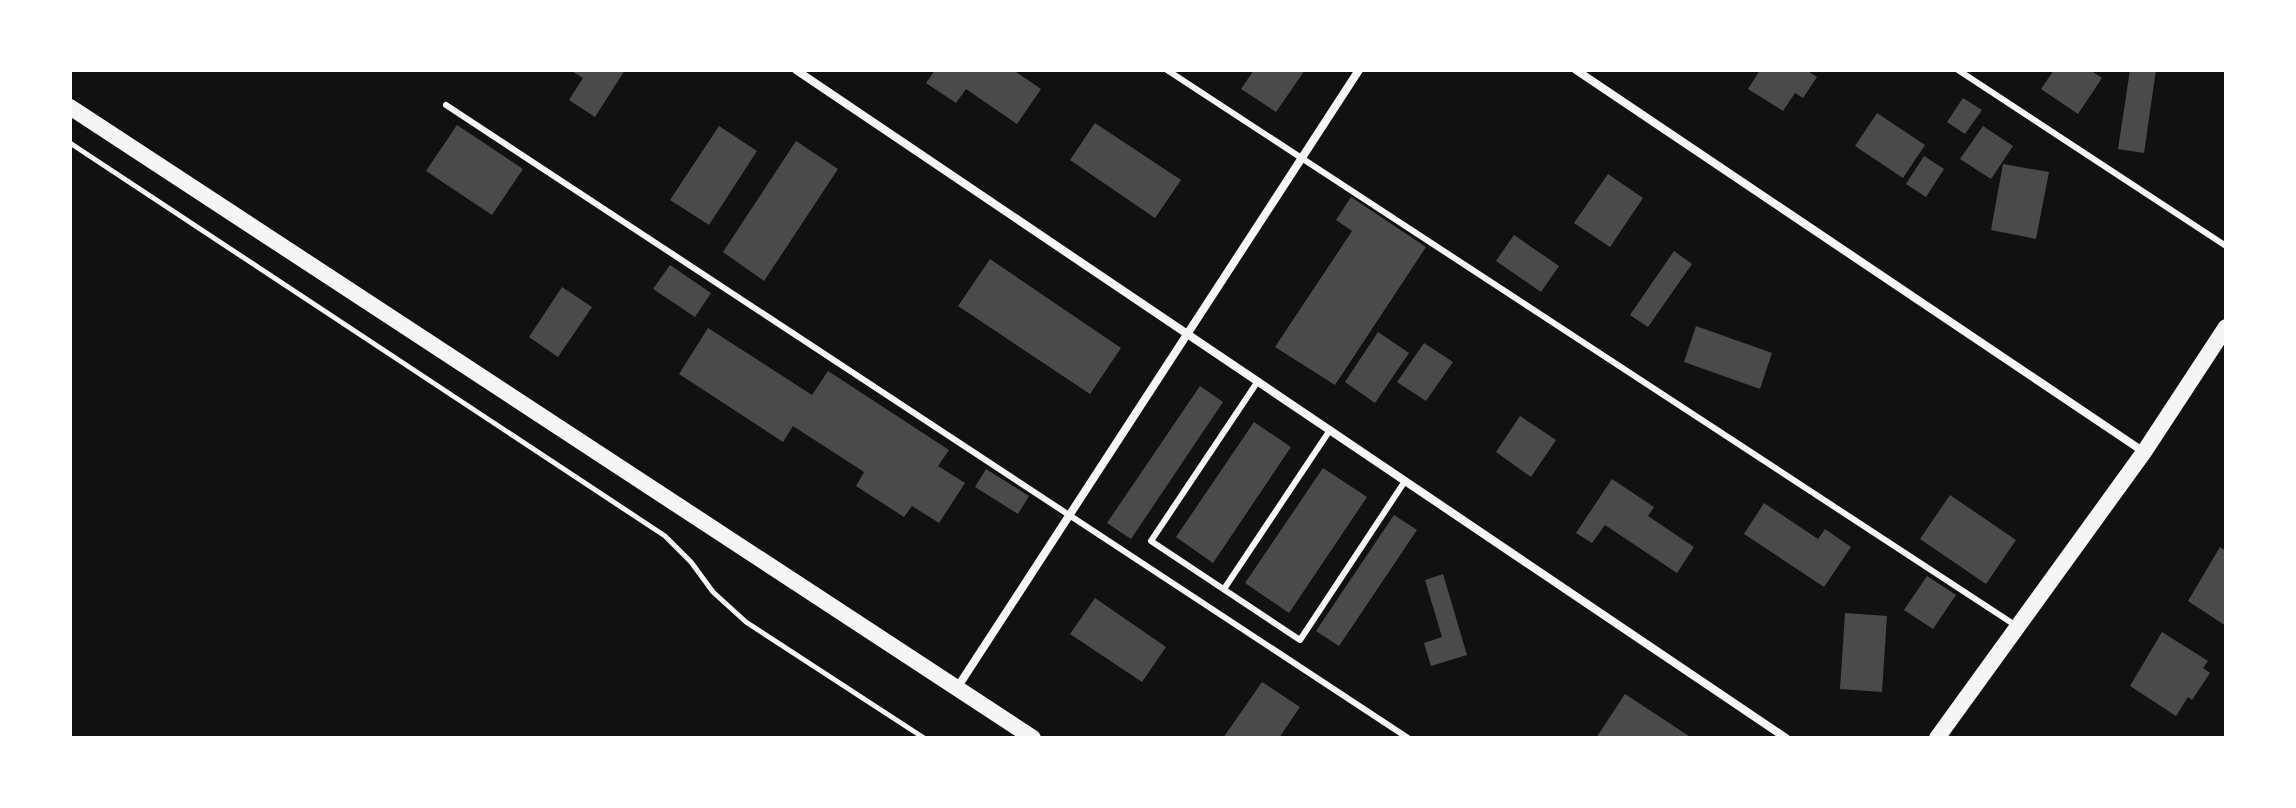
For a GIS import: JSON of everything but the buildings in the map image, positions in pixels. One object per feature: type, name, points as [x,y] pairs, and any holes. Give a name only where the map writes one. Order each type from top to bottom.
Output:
[{"type":"main road","points":[[70,107],[1033,738]]},
{"type":"main road","points":[[1937,738],[2144,452],[2226,327]]},
{"type":"street","points":[[796,70],[1786,738]]},
{"type":"street","points":[[957,689],[1359,70]]},
{"type":"street","points":[[1576,70],[2144,452]]},
{"type":"lane","points":[[1167,70],[2018,627]]},
{"type":"lane","points":[[1958,70],[2226,246]]},
{"type":"lane","points":[[446,105],[1408,738]]},
{"type":"lane","points":[[1258,381],[1151,541],[1300,640],[1405,481]]},
{"type":"lane","points":[[1224,589],[1330,430]]},
{"type":"path","points":[[70,143],[665,536],[691,562],[713,592],[746,622],[924,738]]}]
